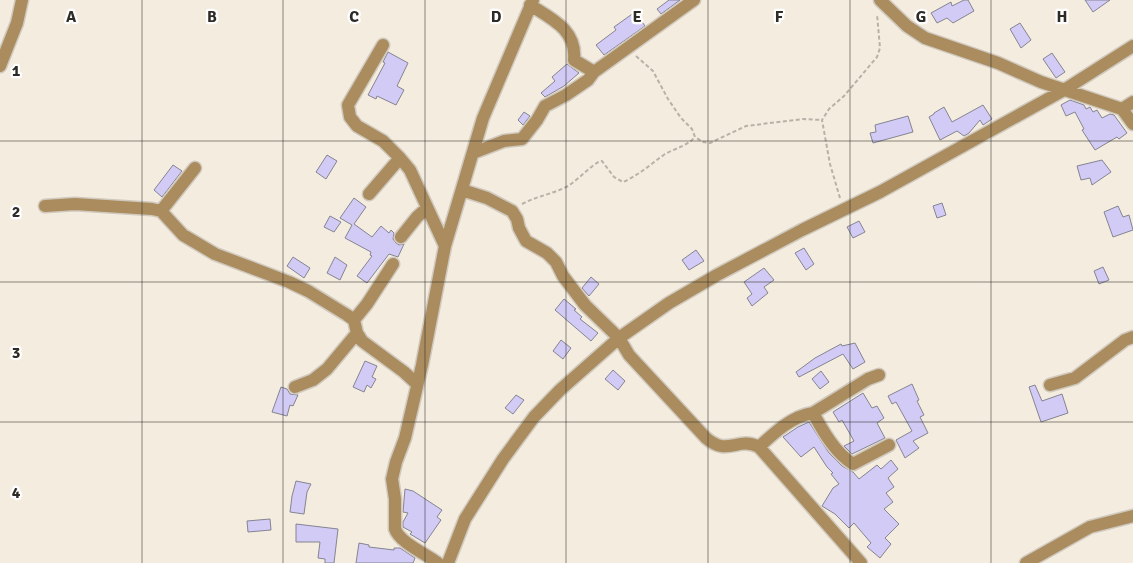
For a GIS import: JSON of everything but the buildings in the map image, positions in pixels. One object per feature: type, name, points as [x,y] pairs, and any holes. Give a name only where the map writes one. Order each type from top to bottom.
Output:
[{"type":"street","points":[[0,66],[16,23],[22,0]]},
{"type":"street","points":[[473,152],[504,141],[522,138],[537,120],[545,106],[588,80],[594,72],[694,0]]},
{"type":"street","points":[[438,563],[399,537],[395,529],[395,499],[392,479],[405,438],[445,246],[483,118],[532,3],[559,24],[571,38],[575,49],[574,60],[594,72]]},
{"type":"street","points":[[878,4],[925,38],[998,63],[1064,90],[1127,105],[1133,124]]},
{"type":"street","points":[[383,45],[348,105],[350,117],[357,126],[383,141],[410,170],[445,246]]},
{"type":"street","points":[[448,563],[465,519],[503,459],[534,417],[560,390],[619,338],[669,303],[717,275],[802,230],[880,192],[1064,90],[1133,46]]},
{"type":"street","points":[[369,194],[400,158]]},
{"type":"street","points":[[161,212],[195,168]]},
{"type":"street","points":[[462,190],[487,198],[512,211],[526,242],[547,253],[556,262],[563,276],[585,305],[619,338],[629,355],[714,445],[724,447],[746,443],[760,447],[861,563]]},
{"type":"street","points":[[45,206],[75,204],[152,209],[161,212],[183,235],[215,254],[308,291],[354,320],[357,333],[362,341],[398,367],[417,384]]},
{"type":"street","points":[[401,237],[427,208]]},
{"type":"street","points":[[354,320],[367,304],[393,264]]},
{"type":"street","points":[[295,387],[313,380],[327,369],[357,333]]},
{"type":"street","points":[[1050,385],[1075,378],[1125,340],[1133,337]]},
{"type":"street","points":[[760,447],[777,430],[805,414],[813,413],[868,379],[879,375]]},
{"type":"street","points":[[813,413],[820,427],[844,458],[853,464],[889,445]]},
{"type":"street","points":[[1026,563],[1090,527],[1133,516]]},
{"type":"path","points":[[844,210],[830,164],[822,120],[828,109],[844,96],[877,56],[880,48],[878,4]]},
{"type":"path","points":[[625,50],[631,52],[653,71],[681,118],[692,129],[695,137],[703,142],[710,143],[736,133],[746,126],[803,119],[822,120]]},
{"type":"path","points":[[512,211],[532,198],[555,192],[569,185],[600,161],[602,161],[614,177],[623,182],[648,168],[666,154],[686,145],[695,137]]}]
